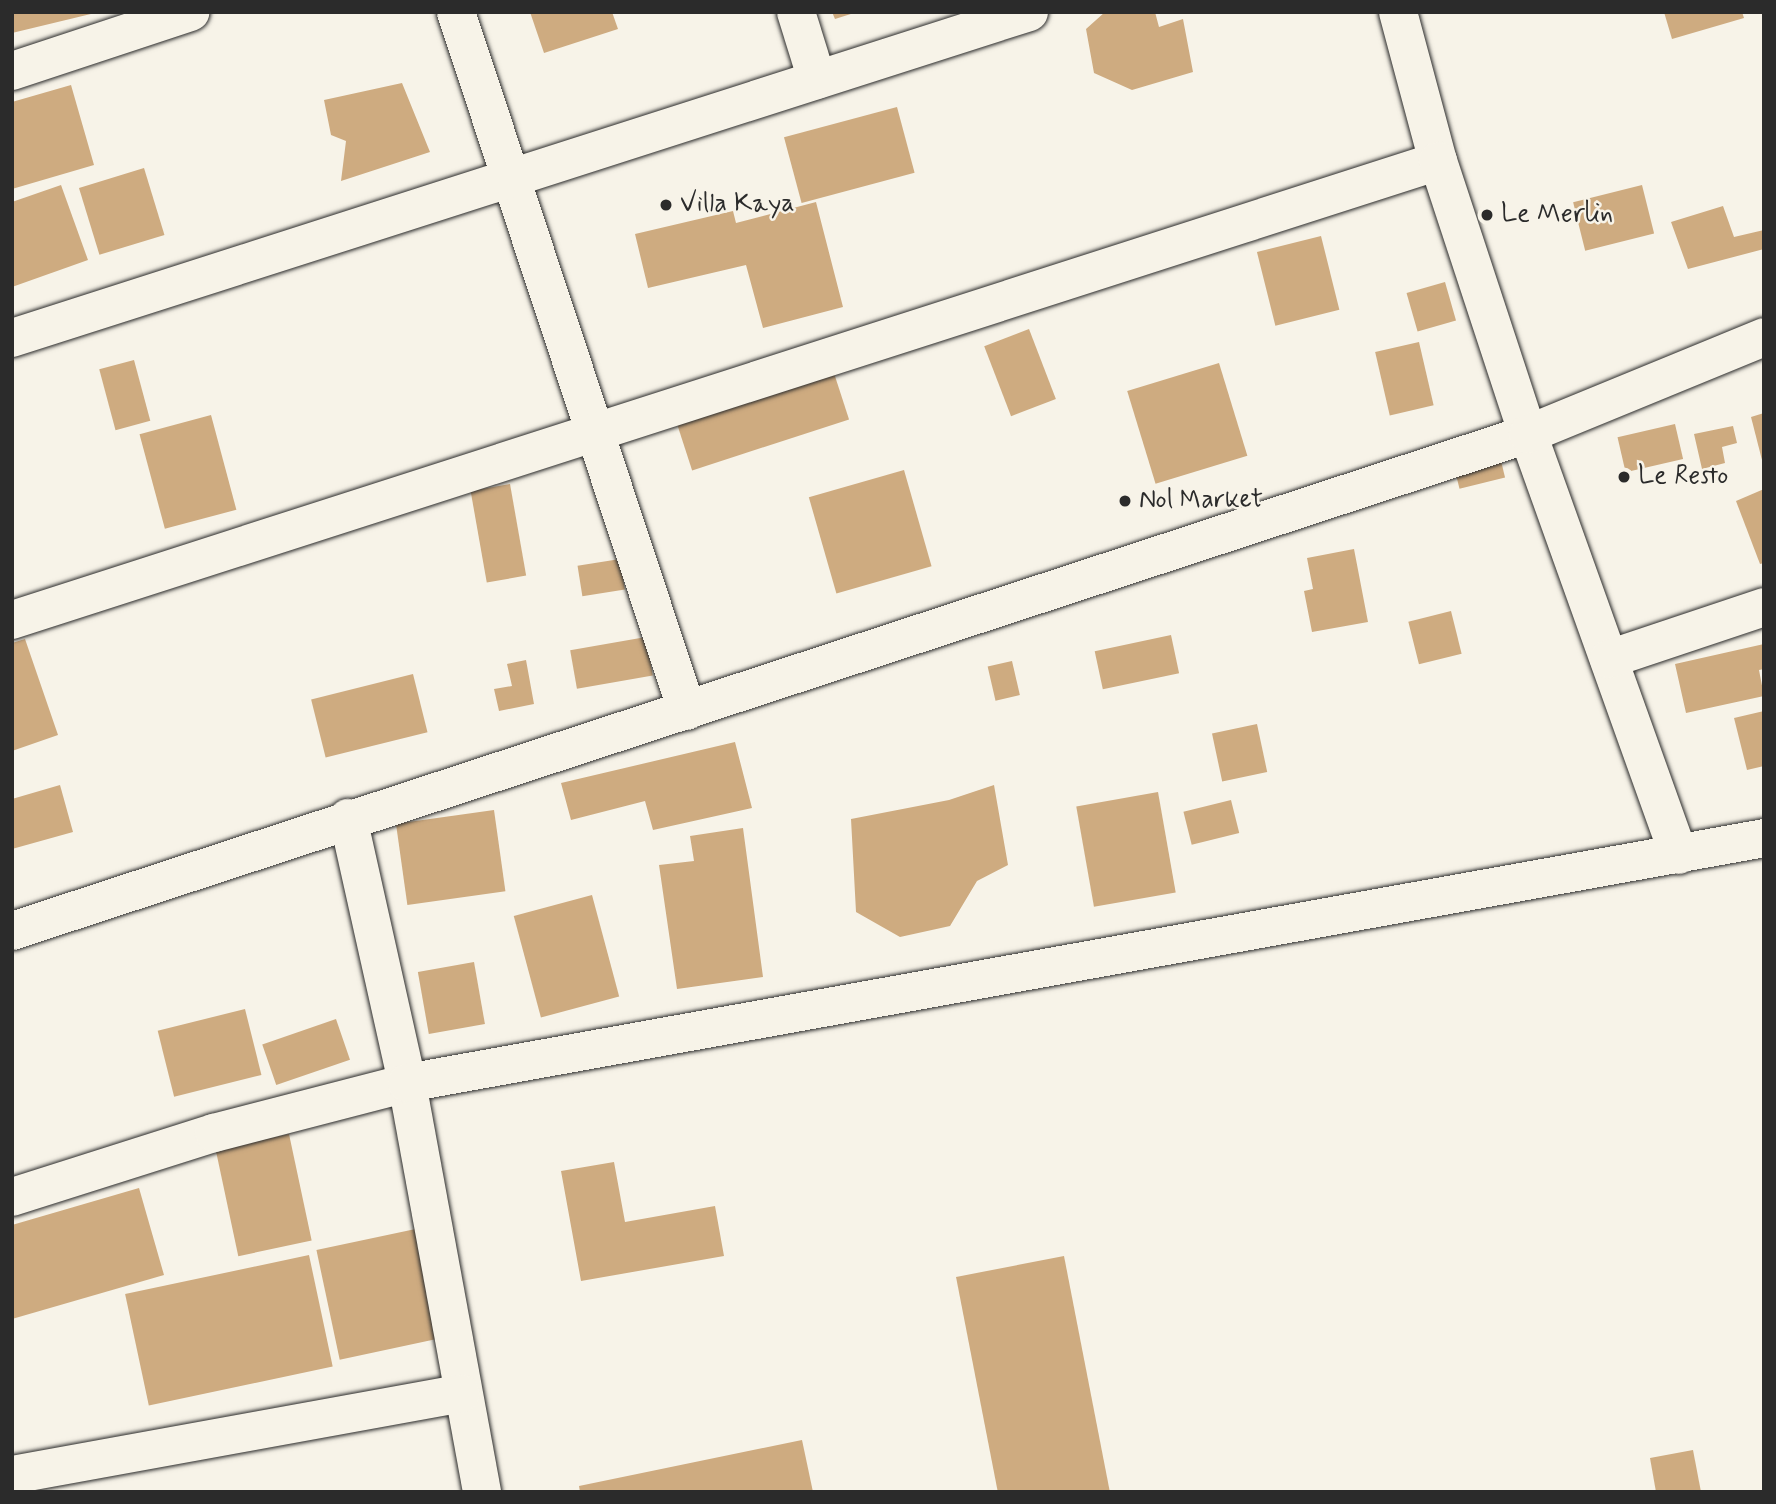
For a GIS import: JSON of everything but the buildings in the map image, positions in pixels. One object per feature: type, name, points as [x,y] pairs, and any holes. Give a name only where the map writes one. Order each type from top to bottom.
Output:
[{"type":"street","points":[[12,71],[190,12]]},
{"type":"street","points":[[456,12],[687,712]]},
{"type":"street","points":[[796,12],[817,80]]},
{"type":"street","points":[[12,338],[1028,12]]},
{"type":"street","points":[[1398,12],[1438,161],[1528,434],[1679,855]]},
{"type":"street","points":[[12,620],[1438,161]]},
{"type":"street","points":[[12,931],[348,818],[687,712],[1528,434],[1764,337]]},
{"type":"street","points":[[1609,659],[1764,607]]},
{"type":"street","points":[[348,818],[407,1083],[461,1392],[482,1492]]},
{"type":"street","points":[[12,1197],[215,1133],[407,1083],[1764,838]]},
{"type":"street","points":[[12,1475],[461,1392]]},
{"type":"place","name":"Villa Kaya","points":[[666,205]]},
{"type":"place","name":"Le Merlin","points":[[1487,215]]},
{"type":"place","name":"Le Resto","points":[[1624,477]]},
{"type":"place","name":"Nol Market","points":[[1125,501]]}]
